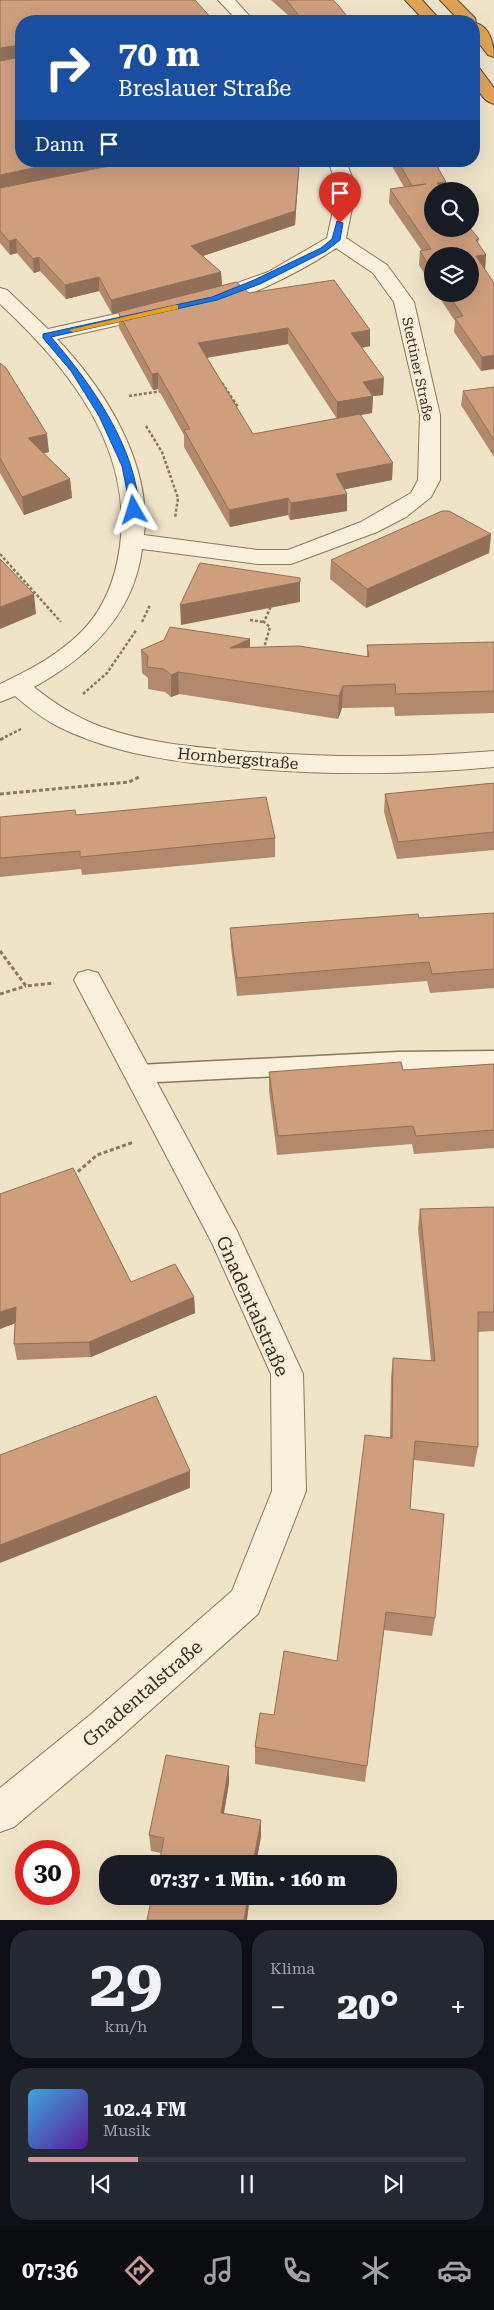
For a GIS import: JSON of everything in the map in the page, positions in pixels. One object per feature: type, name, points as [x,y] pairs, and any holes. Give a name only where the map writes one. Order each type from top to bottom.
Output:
[{"type":"highway","points":[[413,0],[427,15]]},
{"type":"highway","points":[[448,0],[462,15]]},
{"type":"highway","points":[[480,34],[494,52]]},
{"type":"highway","points":[[480,80],[494,99]]},
{"type":"street","points":[[226,0],[240,15]]},
{"type":"street","points":[[46,336],[214,298],[271,277],[324,250],[336,240],[347,188],[339,167]]},
{"type":"street","name":"Stettiner Straße","points":[[135,541],[258,557],[291,557],[360,530],[398,512],[420,497],[429,480],[430,415],[404,302],[380,269],[336,240]]},
{"type":"street","points":[[0,294],[46,336],[74,369],[96,402],[127,466],[134,494],[135,541],[125,582],[104,621],[84,642],[52,665],[9,689]]},
{"type":"street","name":"Hornbergstraße","points":[[9,689],[74,725],[114,740],[182,755],[271,763],[369,766],[494,759]]},
{"type":"street","name":"Gnadentalstraße","points":[[0,1813],[103,1728],[245,1602],[290,1491],[287,1374],[226,1240],[88,980]]},
{"type":"lane","points":[[138,1074],[398,1061],[494,1060]]},
{"type":"path","points":[[220,380],[238,407],[228,408]]},
{"type":"path","points":[[96,402],[165,390]]},
{"type":"path","points":[[0,554],[64,625],[84,642]]},
{"type":"path","points":[[264,622],[291,557]]},
{"type":"path","points":[[250,620],[264,622],[270,627],[264,648]]},
{"type":"path","points":[[255,651],[264,648],[274,650]]},
{"type":"path","points":[[0,794],[129,782],[182,755]]},
{"type":"path","points":[[0,951],[26,986]]},
{"type":"path","points":[[0,994],[26,986],[88,980]]},
{"type":"path","points":[[64,1180],[73,1176],[97,1155],[168,1131]]},
{"type":"building","points":[[0,0],[195,0],[209,15],[15,15],[15,46],[0,48]]},
{"type":"building","points":[[286,0],[333,0],[346,15],[298,15]]},
{"type":"building","points":[[15,58],[15,167],[38,167],[0,175],[0,61]]},
{"type":"building","points":[[104,167],[299,168],[295,211],[191,246],[221,272],[111,300],[99,277],[65,285],[39,257],[33,259],[16,239],[9,241],[0,231],[0,188]]},
{"type":"building","points":[[401,167],[437,167],[446,182],[424,182],[424,237],[477,237],[479,239],[476,240],[486,255],[479,256],[479,247],[430,247],[390,189],[412,186]]},
{"type":"building","points":[[479,260],[494,283],[494,355],[482,357],[455,318],[463,316],[453,302],[479,302]]},
{"type":"building","points":[[334,280],[370,330],[351,333],[384,378],[363,382],[373,396],[337,402],[288,328],[198,343],[253,434],[360,414],[393,463],[336,474],[347,494],[291,503],[288,498],[229,510],[184,430],[190,429],[158,373],[152,374],[118,312],[236,282],[249,293]]},
{"type":"building","points":[[0,363],[6,368],[47,434],[28,438],[70,479],[22,497],[0,458]]},
{"type":"building","points":[[494,387],[494,440],[463,391]]},
{"type":"building","points":[[442,511],[449,511],[491,534],[367,589],[331,560]]},
{"type":"building","points":[[0,559],[34,594],[0,607]]},
{"type":"building","points":[[200,563],[300,578],[300,582],[180,605]]},
{"type":"building","points":[[170,627],[250,639],[230,648],[299,646],[369,657],[367,645],[494,642],[494,691],[396,694],[395,684],[343,686],[339,696],[178,672],[171,675],[164,669],[147,667],[148,656],[141,650],[164,640]]},
{"type":"building","points":[[494,783],[494,832],[398,842],[385,794]]},
{"type":"building","points":[[266,797],[275,838],[80,857],[80,851],[0,858],[0,817],[75,810],[76,815]]},
{"type":"building","points":[[494,913],[494,969],[432,974],[429,962],[237,978],[230,928],[418,914],[419,918]]},
{"type":"building","points":[[401,1062],[403,1070],[494,1064],[494,1130],[416,1136],[413,1126],[278,1136],[269,1072]]},
{"type":"building","points":[[73,1168],[131,1282],[175,1264],[194,1297],[89,1342],[14,1344],[16,1307],[0,1312],[0,1194]]},
{"type":"building","points":[[494,1207],[494,1312],[478,1312],[478,1447],[415,1441],[410,1509],[444,1514],[435,1618],[386,1612],[367,1766],[255,1747],[260,1713],[274,1715],[284,1651],[337,1661],[365,1435],[392,1438],[393,1358],[435,1361],[420,1209]]},
{"type":"building","points":[[156,1396],[190,1471],[0,1545],[0,1455]]},
{"type":"building","points":[[166,1755],[229,1766],[221,1813],[261,1820],[255,1855],[161,1855],[164,1838],[149,1835]]},
{"type":"building","points":[[150,1905],[246,1905],[244,1920],[147,1920]]},
{"type":"slow traffic","points":[[73,330],[175,307]]},
{"type":"route","points":[[134,510],[134,494],[127,466],[117,442],[96,402],[74,369],[46,336],[214,298],[271,277],[324,250],[336,240],[340,223]]}]
